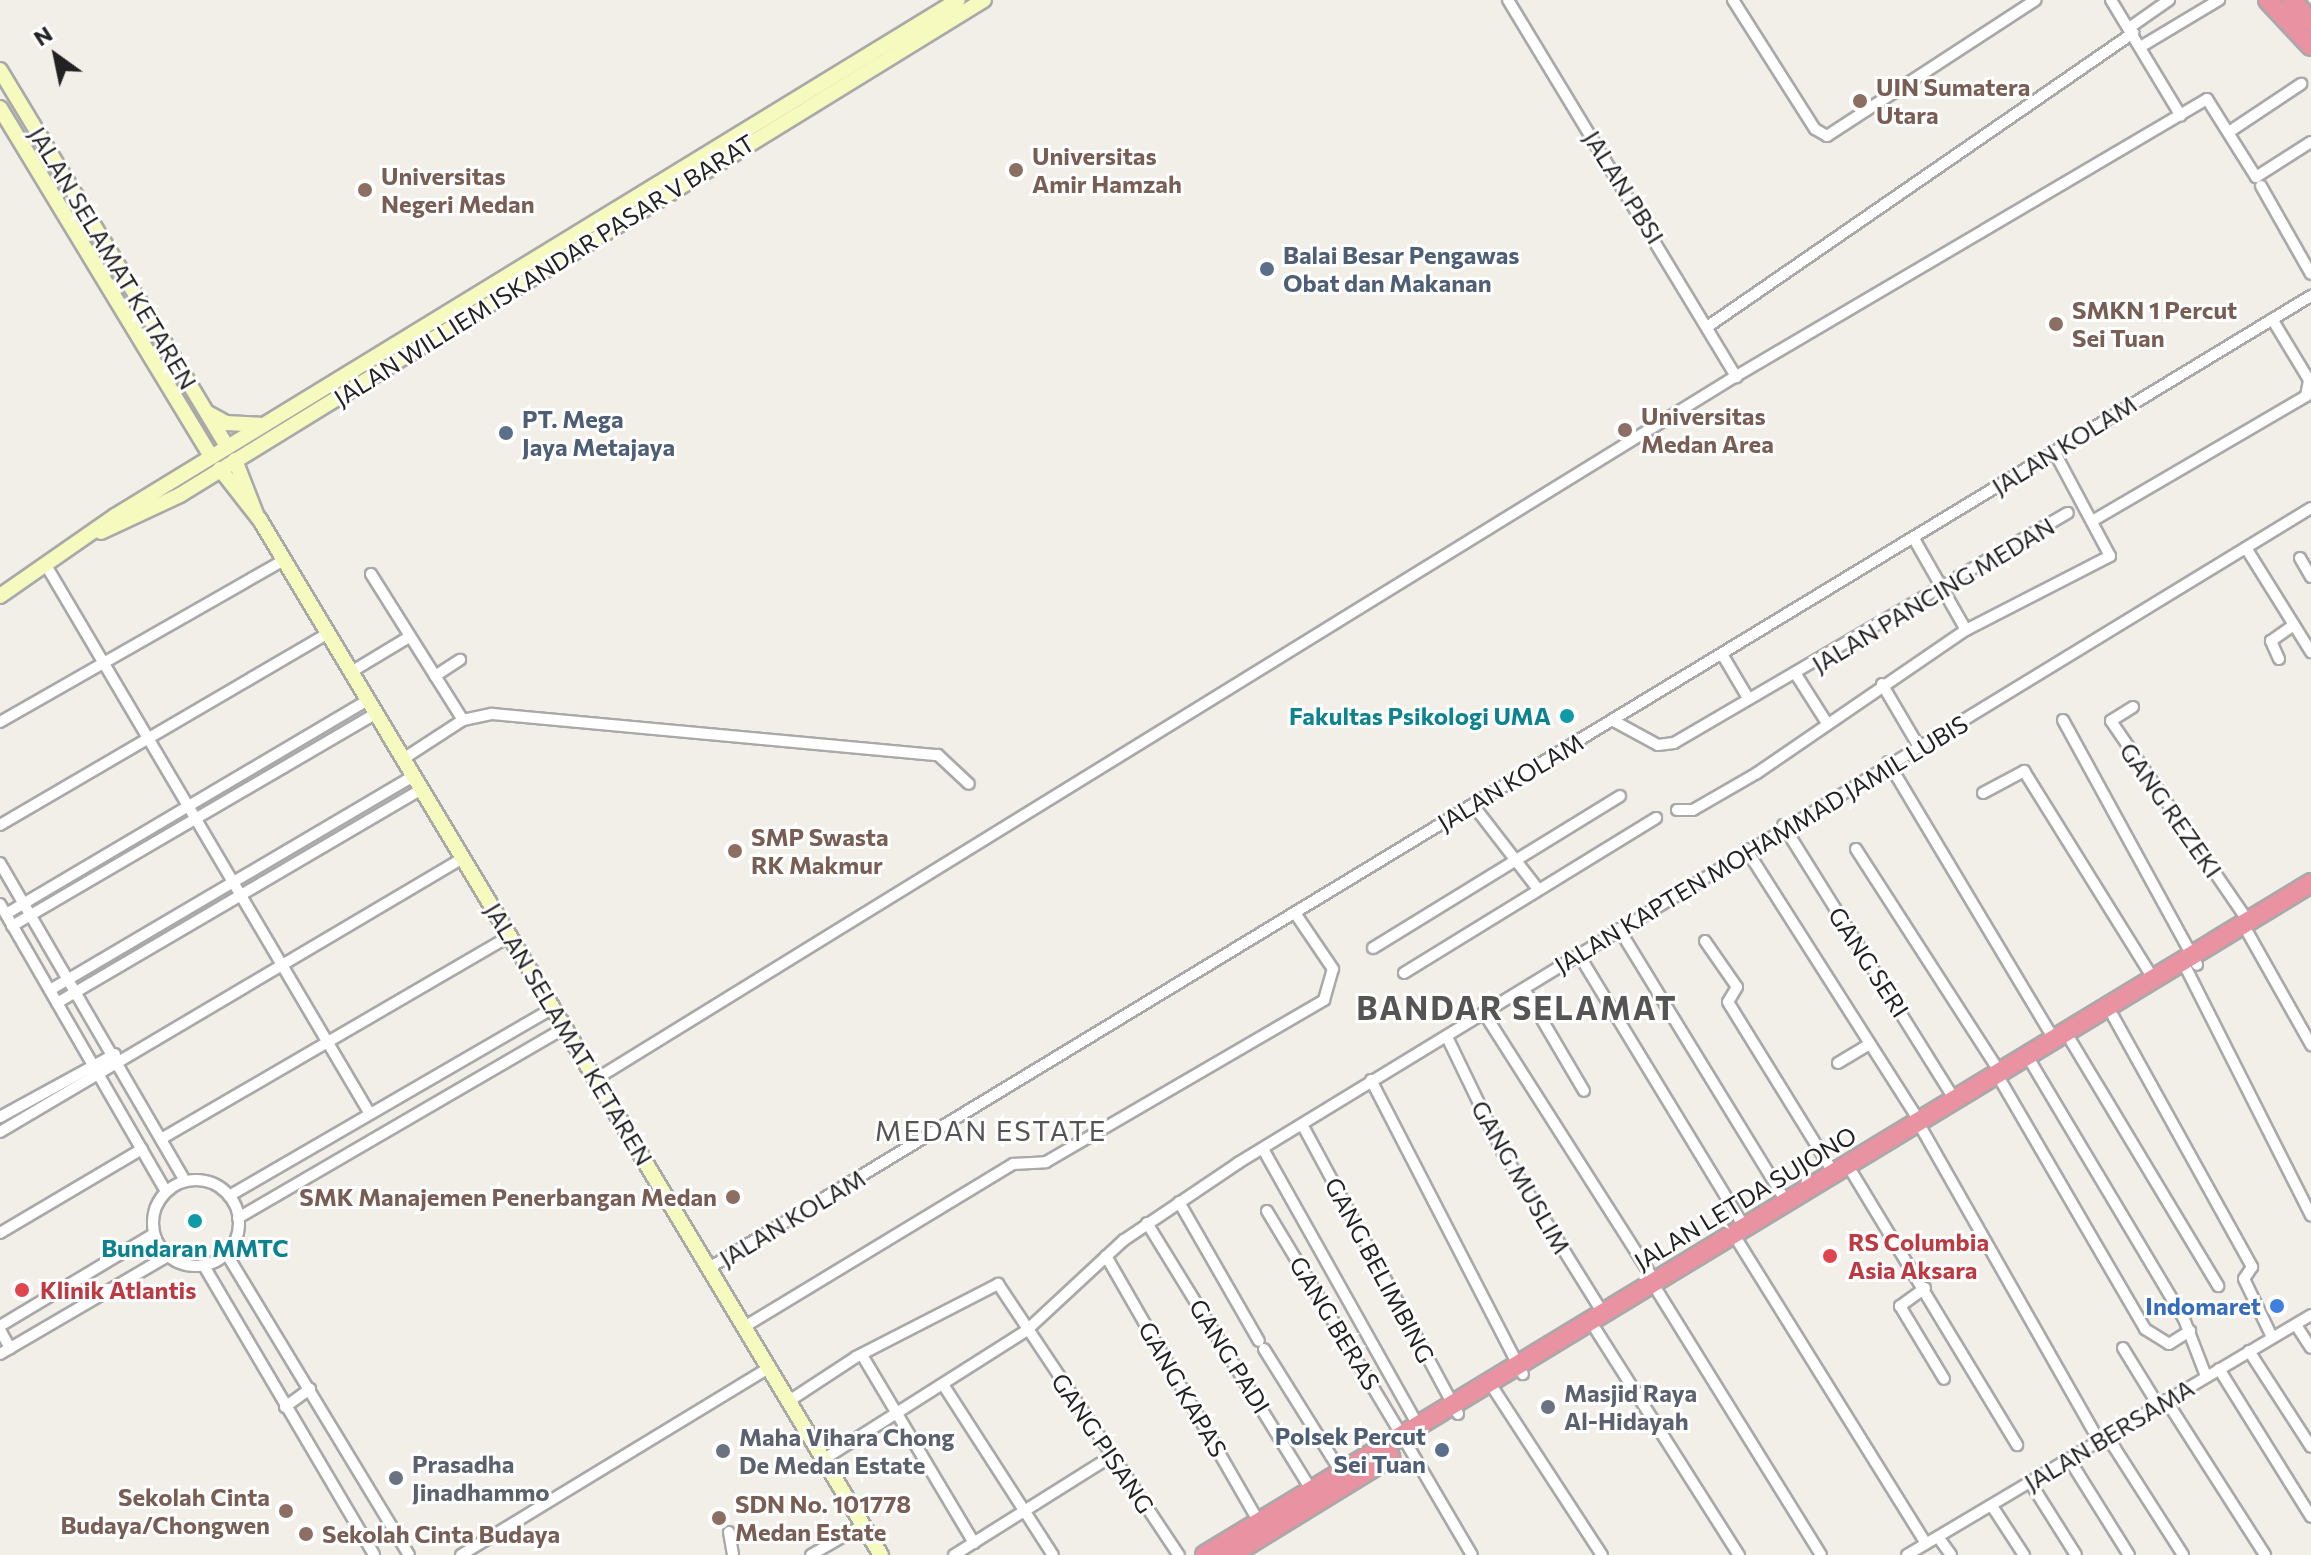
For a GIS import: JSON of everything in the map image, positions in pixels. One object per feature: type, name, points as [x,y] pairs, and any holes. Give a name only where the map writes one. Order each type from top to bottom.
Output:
[{"type":"highway","points":[[2301,0],[2311,8]]},
{"type":"highway","points":[[2279,3],[2311,22]]},
{"type":"highway","points":[[2279,3],[2311,46]]},
{"type":"highway","points":[[2279,3],[2311,59]]},
{"type":"highway","name":"JALAN LETDA SUJONO","points":[[1741,1235],[1786,1201],[1833,1172],[1921,1126],[1954,1099],[2032,1064],[2062,1039],[2113,1016],[2311,883]]},
{"type":"highway","name":"JALAN LETDA SUJONO","points":[[2248,927],[2311,896]]},
{"type":"highway","name":"JALAN LETDA SUJONO","points":[[1231,1555],[1455,1409],[1741,1235],[1853,1174],[1921,1126],[2062,1039],[2153,978],[2192,963]]},
{"type":"highway","name":"JALAN LETDA SUJONO","points":[[1205,1555],[1341,1472],[1405,1441],[1418,1425],[1495,1391],[1520,1370]]},
{"type":"street","name":"JALAN WILLIEM ISKANDAR PASAR V BARAT","points":[[0,596],[754,133],[958,0]]},
{"type":"street","name":"JALAN WILLIEM ISKANDAR PASAR V BARAT","points":[[754,133],[984,0]]},
{"type":"street","name":"JALAN PBSI","points":[[1508,0],[1736,377]]},
{"type":"street","points":[[1733,0],[1815,129],[1827,136],[2036,0]]},
{"type":"street","points":[[2111,0],[2142,46],[2181,116]]},
{"type":"street","points":[[1707,327],[2131,31],[2169,0]]},
{"type":"street","points":[[2142,46],[2219,0]]},
{"type":"street","name":"JALAN SELAMAT KETAREN","points":[[0,70],[231,454],[256,514]]},
{"type":"street","points":[[2229,132],[2301,84]]},
{"type":"street","points":[[596,1079],[1736,377],[2207,99],[2256,177],[2311,142]]},
{"type":"street","name":"JALAN SELAMAT KETAREN","points":[[0,108],[216,463],[256,514],[881,1555]]},
{"type":"street","points":[[2261,186],[2311,274]]},
{"type":"street","points":[[114,296],[129,285]]},
{"type":"street","name":"JALAN KOLAM","points":[[709,1268],[2311,296]]},
{"type":"street","name":"JALAN WILLIEM ISKANDAR PASAR V BARAT","points":[[231,454],[264,425],[456,315]]},
{"type":"street","points":[[2094,520],[2298,402],[2310,384],[2272,319]]},
{"type":"street","points":[[205,411],[226,423],[264,425]]},
{"type":"street","points":[[1677,810],[1693,810],[1757,773],[1825,720],[1966,630],[2108,558],[2094,520],[2054,451]]},
{"type":"street","name":"JALAN KAPTEN MOHAMMAD JAMIL LUBIS","points":[[824,1459],[944,1386],[1027,1330],[1106,1256],[1179,1202],[1783,825],[2311,508]]},
{"type":"street","name":"JALAN PANCING MEDAN","points":[[1612,720],[1669,746],[1748,698],[1797,676],[2068,513]]},
{"type":"street","points":[[1914,539],[1966,630]]},
{"type":"street","points":[[2246,548],[2311,652]]},
{"type":"street","points":[[2300,558],[2311,577]]},
{"type":"street","points":[[0,722],[284,560]]},
{"type":"street","points":[[47,567],[370,1114]]},
{"type":"street","points":[[371,574],[463,720]]},
{"type":"street","points":[[2279,659],[2271,641],[2294,625]]},
{"type":"street","points":[[0,825],[328,633]]},
{"type":"street","points":[[351,672],[409,637]]},
{"type":"street","points":[[1722,654],[1748,698]]},
{"type":"street","points":[[435,676],[460,660]]},
{"type":"street","points":[[1797,676],[1825,720]]},
{"type":"street","points":[[1882,684],[1918,745]]},
{"type":"street","points":[[166,1191],[3,909],[23,903],[188,806],[372,707]]},
{"type":"street","points":[[12,926],[195,819],[372,707]]},
{"type":"street","name":"GANG REZEKI","points":[[2133,707],[2111,721],[2248,927]]},
{"type":"street","points":[[403,759],[463,720],[492,714],[938,755],[969,784]]},
{"type":"street","points":[[2063,720],[2192,963],[2311,1216]]},
{"type":"street","points":[[1888,762],[2218,1286]]},
{"type":"street","points":[[1983,793],[2024,771],[2153,978]]},
{"type":"street","points":[[50,990],[360,808],[418,783]]},
{"type":"street","points":[[57,1003],[368,821],[418,783]]},
{"type":"street","points":[[1373,948],[1620,796]]},
{"type":"street","points":[[1473,805],[1538,889]]},
{"type":"street","points":[[360,808],[368,821]]},
{"type":"street","points":[[1404,973],[1656,818]]},
{"type":"street","name":"GANG SERI","points":[[1783,825],[1954,1099]]},
{"type":"street","points":[[329,826],[336,840]]},
{"type":"street","points":[[302,842],[310,855]]},
{"type":"street","points":[[1746,849],[1921,1126],[2103,1438],[2183,1555]]},
{"type":"street","points":[[1856,849],[2000,1077],[2145,1329],[2169,1344],[2190,1331]]},
{"type":"street","points":[[277,857],[285,870]]},
{"type":"street","points":[[0,1132],[99,1074],[114,1059],[463,858]]},
{"type":"street","points":[[0,863],[185,1181]]},
{"type":"street","points":[[193,906],[200,919]]},
{"type":"street","points":[[744,1327],[1013,1164],[1046,1162],[1324,1000],[1335,974],[1295,913]]},
{"type":"street","points":[[168,920],[176,934]]},
{"type":"street","points":[[2248,927],[2311,1045]]},
{"type":"street","points":[[1619,929],[1786,1201]]},
{"type":"street","points":[[142,936],[150,949]]},
{"type":"street","points":[[161,1139],[510,936]]},
{"type":"street","points":[[1705,941],[1737,987],[1728,1002],[1833,1172]]},
{"type":"street","points":[[109,955],[117,969]]},
{"type":"street","points":[[1579,955],[1741,1235],[1926,1544]]},
{"type":"street","points":[[1524,989],[1584,1091]]},
{"type":"street","points":[[229,1196],[553,1008]]},
{"type":"street","points":[[1484,1013],[1821,1555]]},
{"type":"street","points":[[2113,1016],[2252,1267],[2244,1279],[2272,1337]]},
{"type":"street","points":[[204,1266],[226,1253],[238,1218],[565,1028]]},
{"type":"street","name":"GANG MUSLIM","points":[[1447,1037],[1502,1151],[1739,1555]]},
{"type":"street","points":[[1838,1063],[1870,1044]]},
{"type":"street","points":[[0,1117],[92,1063],[114,1059]]},
{"type":"street","points":[[2032,1064],[2190,1331],[2206,1376]]},
{"type":"street","points":[[1371,1080],[1520,1370]]},
{"type":"street","name":"GANG BELIMBING","points":[[1303,1126],[1455,1409]]},
{"type":"street","points":[[0,1233],[142,1149]]},
{"type":"street","points":[[1263,1149],[1418,1425]]},
{"type":"street","points":[[1853,1174],[1925,1288],[2017,1445]]},
{"type":"street","points":[[238,1218],[229,1196],[208,1182],[185,1181],[166,1191],[154,1212],[154,1234],[168,1256],[204,1266],[374,1555]]},
{"type":"street","points":[[1179,1202],[1261,1345],[1341,1472]]},
{"type":"street","name":"GANG BERAS","points":[[1267,1211],[1472,1555]]},
{"type":"street","name":"GANG PADI","points":[[1147,1223],[1311,1490]]},
{"type":"street","points":[[154,1234],[0,1328],[5,1351],[168,1256]]},
{"type":"street","points":[[226,1253],[409,1555]]},
{"type":"street","name":"GANG KAPAS","points":[[1106,1256],[1259,1522]]},
{"type":"street","name":"GANG PISANG","points":[[862,1355],[996,1284],[1179,1555]]},
{"type":"street","points":[[1925,1288],[1900,1306],[1944,1379]]},
{"type":"street","name":"JALAN BERSAMA","points":[[1907,1555],[2311,1315]]},
{"type":"street","points":[[2296,1325],[2311,1348]]},
{"type":"street","points":[[2123,1348],[2265,1555]]},
{"type":"street","points":[[2249,1351],[2311,1447]]},
{"type":"street","points":[[789,1401],[862,1355],[974,1543]]},
{"type":"street","points":[[461,1555],[769,1368]]},
{"type":"street","points":[[2219,1369],[2311,1517]]},
{"type":"street","points":[[944,1386],[1053,1555]]},
{"type":"street","points":[[285,1407],[310,1389]]},
{"type":"street","points":[[1495,1391],[1602,1555]]},
{"type":"street","points":[[954,1555],[1112,1456]]},
{"type":"street","points":[[2069,1459],[2129,1555]]},
{"type":"street","points":[[2030,1482],[2076,1555]]},
{"type":"street","points":[[1992,1506],[2024,1555]]},
{"type":"street","points":[[811,1555],[863,1525]]},
{"type":"street","points":[[729,1532],[733,1555]]},
{"type":"street","points":[[1938,1537],[1951,1555]]},
{"type":"place","name":"UIN Sumatera Utara","points":[[1860,101]]},
{"type":"place","name":"Universitas Amir Hamzah","points":[[1016,170]]},
{"type":"place","name":"Universitas Negeri Medan","points":[[365,190]]},
{"type":"place","name":"Balai Besar Pengawas Obat dan Makanan","points":[[1267,269]]},
{"type":"place","name":"SMKN 1 Percut Sei Tuan","points":[[2056,324]]},
{"type":"place","name":"Universitas Medan Area","points":[[1625,430]]},
{"type":"place","name":"PT. Mega Jaya Metajaya","points":[[506,433]]},
{"type":"place","name":"Fakultas Psikologi UMA","points":[[1567,716]]},
{"type":"place","name":"SMP Swasta RK Makmur","points":[[735,851]]},
{"type":"place","name":"SMK Manajemen Penerbangan Medan","points":[[733,1197]]},
{"type":"place","name":"Bundaran MMTC","points":[[195,1221]]},
{"type":"place","name":"RS Columbia Asia Aksara","points":[[1830,1256]]},
{"type":"place","name":"Klinik Atlantis","points":[[22,1290]]},
{"type":"place","name":"Indomaret","points":[[2277,1306]]},
{"type":"place","name":"Masjid Raya Al-Hidayah","points":[[1548,1407]]},
{"type":"place","name":"Polsek Percut Sei Tuan","points":[[1442,1450]]},
{"type":"place","name":"Maha Vihara Chong De Medan Estate","points":[[723,1451]]},
{"type":"place","name":"Prasadha Jinadhammo","points":[[396,1478]]},
{"type":"place","name":"Sekolah Cinta Budaya/Chongwen","points":[[286,1511]]},
{"type":"place","name":"SDN No. 101778 Medan Estate","points":[[719,1518]]},
{"type":"place","name":"Sekolah Cinta Budaya","points":[[306,1534]]},
{"type":"district","name":"BANDAR SELAMAT","points":[[1517,1007]]},
{"type":"district","name":"MEDAN ESTATE","points":[[991,1130]]}]
